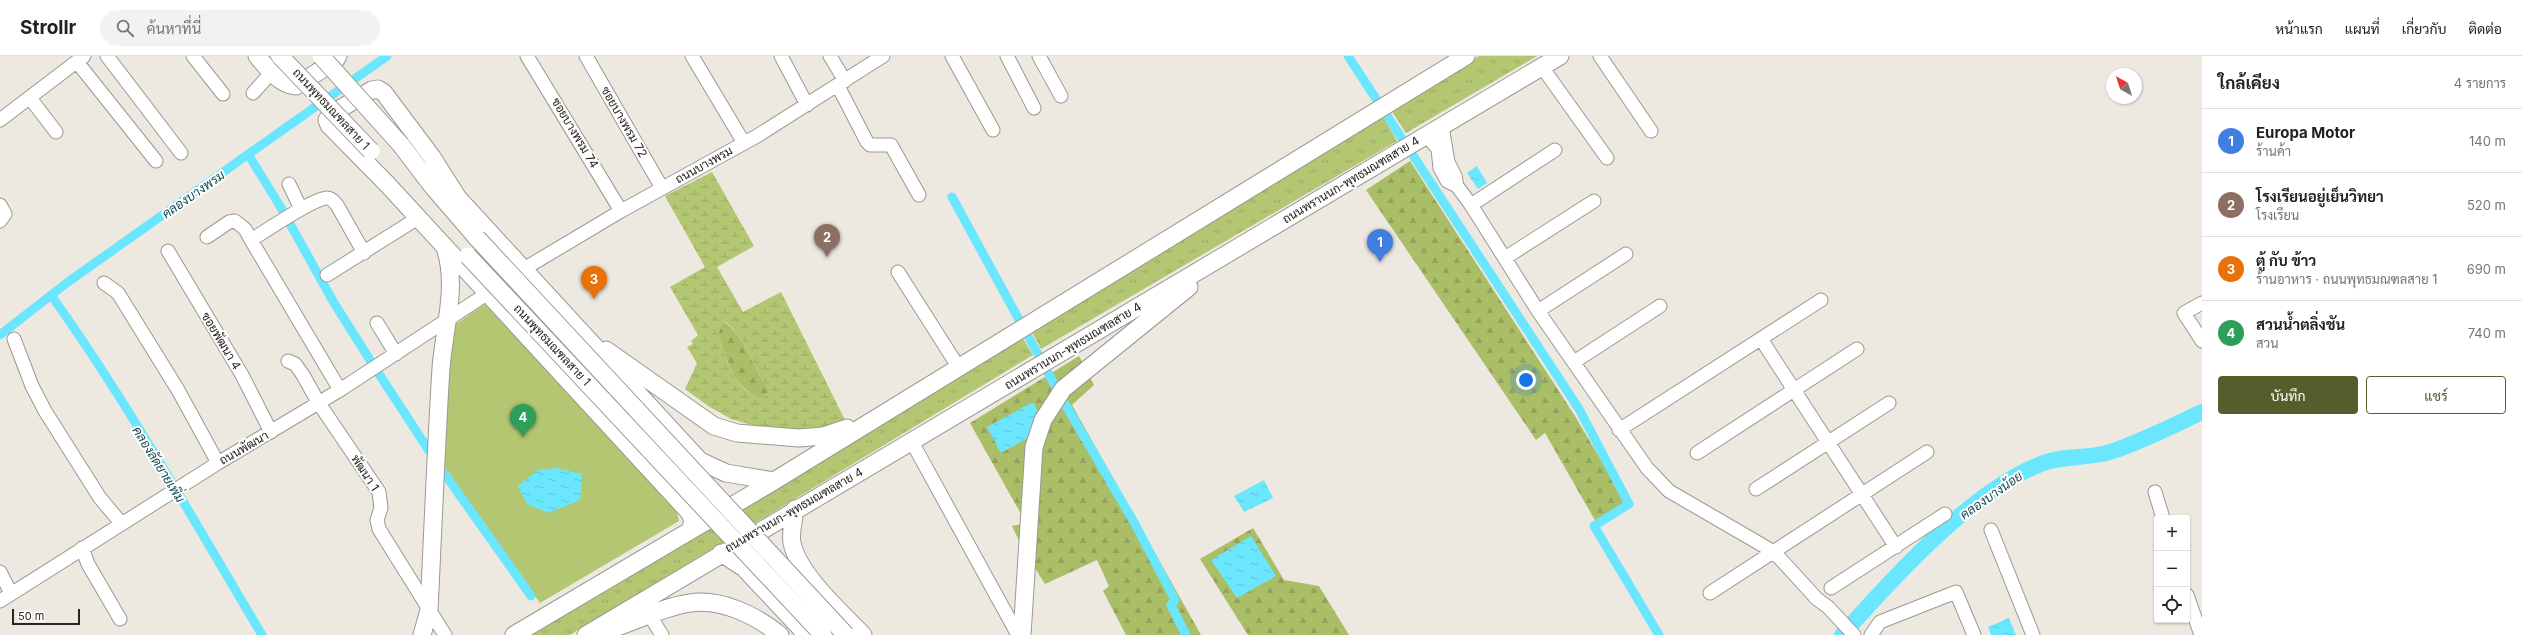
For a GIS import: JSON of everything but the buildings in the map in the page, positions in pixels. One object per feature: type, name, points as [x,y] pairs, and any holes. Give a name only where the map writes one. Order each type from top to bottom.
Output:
[{"type":"main road","points":[[257,56],[271,73],[291,86],[300,85],[338,56]]},
{"type":"main road","name":"ถนนพุทธมณฑลสาย 1","points":[[280,56],[371,151],[823,635]]},
{"type":"main road","name":"ถนนพุทธมณฑลสาย 1","points":[[321,56],[405,150],[433,187],[477,238],[846,635]]},
{"type":"main road","points":[[514,635],[774,481],[1466,56]]},
{"type":"main road","name":"ถนนพรานนก-พุทธมณฑลสาย 4","points":[[586,635],[795,509],[912,442],[1560,56]]},
{"type":"main road","points":[[458,198],[432,157],[384,93],[378,89],[372,90],[331,114],[327,120],[329,125],[424,224],[625,440],[690,513],[693,522],[690,530]]},
{"type":"main road","points":[[405,150],[458,198],[522,270],[661,417],[700,461],[726,473],[774,481]]},
{"type":"main road","points":[[409,193],[424,224]]},
{"type":"main road","points":[[422,635],[429,610],[438,431],[451,265],[445,247]]},
{"type":"main road","points":[[1022,635],[1034,447],[1043,420],[1059,394],[1233,250]]},
{"type":"main road","points":[[576,327],[714,426],[737,432],[799,438],[823,436],[873,420]]},
{"type":"main road","points":[[625,440],[638,446],[647,446],[658,440],[663,426],[661,417]]},
{"type":"main road","points":[[795,509],[791,541],[798,560],[837,607],[863,635]]},
{"type":"main road","points":[[721,553],[744,568],[804,632]]},
{"type":"main road","points":[[593,635],[692,602],[714,603],[766,624],[780,635]]},
{"type":"main road","points":[[804,632],[801,620],[804,614],[815,604],[825,603],[837,607]]},
{"type":"street","points":[[107,56],[181,153]]},
{"type":"street","points":[[193,56],[223,94]]},
{"type":"street","name":"ซอยบางพรม 74","points":[[527,56],[621,211]]},
{"type":"street","name":"ซอยบางพรม 72","points":[[586,56],[662,188]]},
{"type":"street","points":[[692,56],[744,143]]},
{"type":"street","points":[[781,56],[808,105]]},
{"type":"street","points":[[830,56],[844,81]]},
{"type":"street","points":[[836,56],[867,142],[870,145],[891,145],[919,195]]},
{"type":"street","name":"ถนนบางพรม","points":[[522,270],[621,211],[744,143],[808,105],[883,56]]},
{"type":"street","points":[[952,56],[993,130]]},
{"type":"street","points":[[1007,56],[1034,108]]},
{"type":"street","points":[[1039,56],[1061,96]]},
{"type":"street","points":[[1600,56],[1651,131]]},
{"type":"street","points":[[0,120],[81,59],[156,161]]},
{"type":"street","points":[[1542,67],[1607,158]]},
{"type":"street","points":[[253,92],[271,73]]},
{"type":"street","points":[[30,98],[56,132]]},
{"type":"street","points":[[1442,126],[1448,162],[1455,176],[1457,186]]},
{"type":"street","points":[[1426,135],[1438,149],[1440,168],[1447,181],[1457,186],[1471,204],[1538,310],[1646,468],[1669,491],[1774,552],[1817,599],[1828,607],[1854,635]]},
{"type":"street","points":[[1471,204],[1555,150]]},
{"type":"street","points":[[289,184],[301,209]]},
{"type":"street","points":[[251,240],[301,209],[326,198],[332,199],[364,253]]},
{"type":"street","points":[[1505,258],[1594,200]]},
{"type":"street","points":[[0,205],[5,214],[0,221]]},
{"type":"street","points":[[207,236],[229,222],[235,221],[244,229],[340,390]]},
{"type":"street","points":[[327,275],[364,253],[424,224]]},
{"type":"street","name":"ซอยพัฒนา 4","points":[[168,250],[242,375],[271,432]]},
{"type":"street","points":[[1538,310],[1626,254]]},
{"type":"street","points":[[898,272],[959,368]]},
{"type":"street","points":[[104,283],[118,293],[178,390],[218,463]]},
{"type":"street","name":"ถนนพัฒนา","points":[[0,601],[183,484],[340,390],[488,294]]},
{"type":"street","points":[[1619,430],[1821,300]]},
{"type":"street","points":[[2202,303],[2184,313],[2202,341]]},
{"type":"street","points":[[1574,362],[1660,306]]},
{"type":"street","points":[[377,323],[396,354]]},
{"type":"street","points":[[14,339],[32,386],[45,411],[100,498],[121,523]]},
{"type":"street","points":[[1761,339],[1896,547]]},
{"type":"street","points":[[1697,453],[1856,349]]},
{"type":"street","name":"พัฒนา 1","points":[[288,362],[295,364],[303,375],[318,402],[379,492],[381,508],[377,520],[379,529],[444,635]]},
{"type":"street","points":[[1756,489],[1889,403]]},
{"type":"street","points":[[912,442],[1018,635]]},
{"type":"street","points":[[1710,593],[1926,452]]},
{"type":"street","points":[[2154,492],[2162,515]]},
{"type":"street","points":[[1831,588],[1945,514]]},
{"type":"street","points":[[1991,530],[2033,635]]},
{"type":"street","points":[[82,548],[88,564],[120,619]]},
{"type":"street","points":[[0,572],[11,594]]},
{"type":"street","points":[[1871,635],[1880,622],[1956,592],[1974,635]]},
{"type":"street","points":[[641,602],[651,615],[662,635]]},
{"type":"street","points":[[2190,604],[2201,635]]},
{"type":"green space","points":[[1479,56],[1537,56],[1406,133],[1391,110]]},
{"type":"green space","points":[[1382,114],[1397,141],[1041,349],[1032,332]]},
{"type":"green space","points":[[1410,161],[1575,416],[1627,504],[1596,522],[1545,433],[1536,440],[1366,190]]},
{"type":"green space","points":[[712,172],[754,246],[717,267],[743,312],[781,292],[846,422],[823,436],[766,429],[731,419],[708,406],[685,389],[697,363],[687,347],[693,344],[691,341],[698,335],[670,287],[705,267],[665,196]],"holes":[[[724,321],[732,328],[745,345],[758,373],[770,391],[762,399],[745,389],[738,381],[728,363],[718,334]]]},
{"type":"green space","points":[[485,304],[676,509],[679,521],[540,603],[436,456],[447,330]]},
{"type":"green space","points":[[723,321],[739,336],[758,373],[770,391],[762,399],[745,389],[738,381],[728,363],[718,334]]},
{"type":"green space","points":[[1022,337],[1033,355],[570,635],[532,635]]},
{"type":"green space","points":[[1079,356],[1094,385],[1072,405],[1201,635],[1126,635],[1103,591],[1109,586],[1097,560],[1045,584],[1024,551],[1012,526],[1026,523],[970,423]]},
{"type":"green space","points":[[1253,528],[1284,580],[1319,586],[1349,635],[1248,635],[1200,559]]},
{"type":"water","points":[[1477,166],[1487,183],[1478,189],[1467,173]]},
{"type":"water","points":[[1033,402],[1047,427],[1001,453],[987,427]]},
{"type":"water","points":[[556,468],[582,474],[580,500],[548,513],[527,504],[518,486],[538,470]]},
{"type":"water","points":[[1264,480],[1273,498],[1244,512],[1234,496]]},
{"type":"water","points":[[1251,536],[1276,576],[1237,598],[1211,560]]},
{"type":"water","points":[[2009,618],[2016,635],[1991,635],[1988,627]]},
{"type":"waterway","name":"คลองบางพรม","points":[[0,335],[68,282],[387,56]]},
{"type":"waterway","points":[[1348,56],[1579,409],[1629,504],[1594,526],[1659,635]]},
{"type":"waterway","points":[[248,154],[283,211]]},
{"type":"waterway","points":[[952,197],[1064,402],[1135,524],[1175,600],[1171,605],[1186,635]]},
{"type":"waterway","points":[[289,222],[334,303],[370,360]]},
{"type":"waterway","name":"คลองลัดยายเพิ่ม","points":[[51,295],[134,420],[262,635]]},
{"type":"waterway","points":[[379,374],[439,466],[531,596]]},
{"type":"waterway","name":"คลองบางน้อย","points":[[1842,635],[1884,589],[1934,539],[1988,494],[2015,477],[2049,461],[2093,456],[2122,448],[2145,439],[2202,412]]},
{"type":"place","name":"โรงเรียนอยู่เย็นวิทยา","points":[[827,257]]},
{"type":"place","name":"Europa Motor","points":[[1380,262]]},
{"type":"place","name":"ตู้ กับ ข้าว","points":[[594,299]]},
{"type":"place","name":"สวนน้ำตลิ่งชัน","points":[[523,437]]}]
